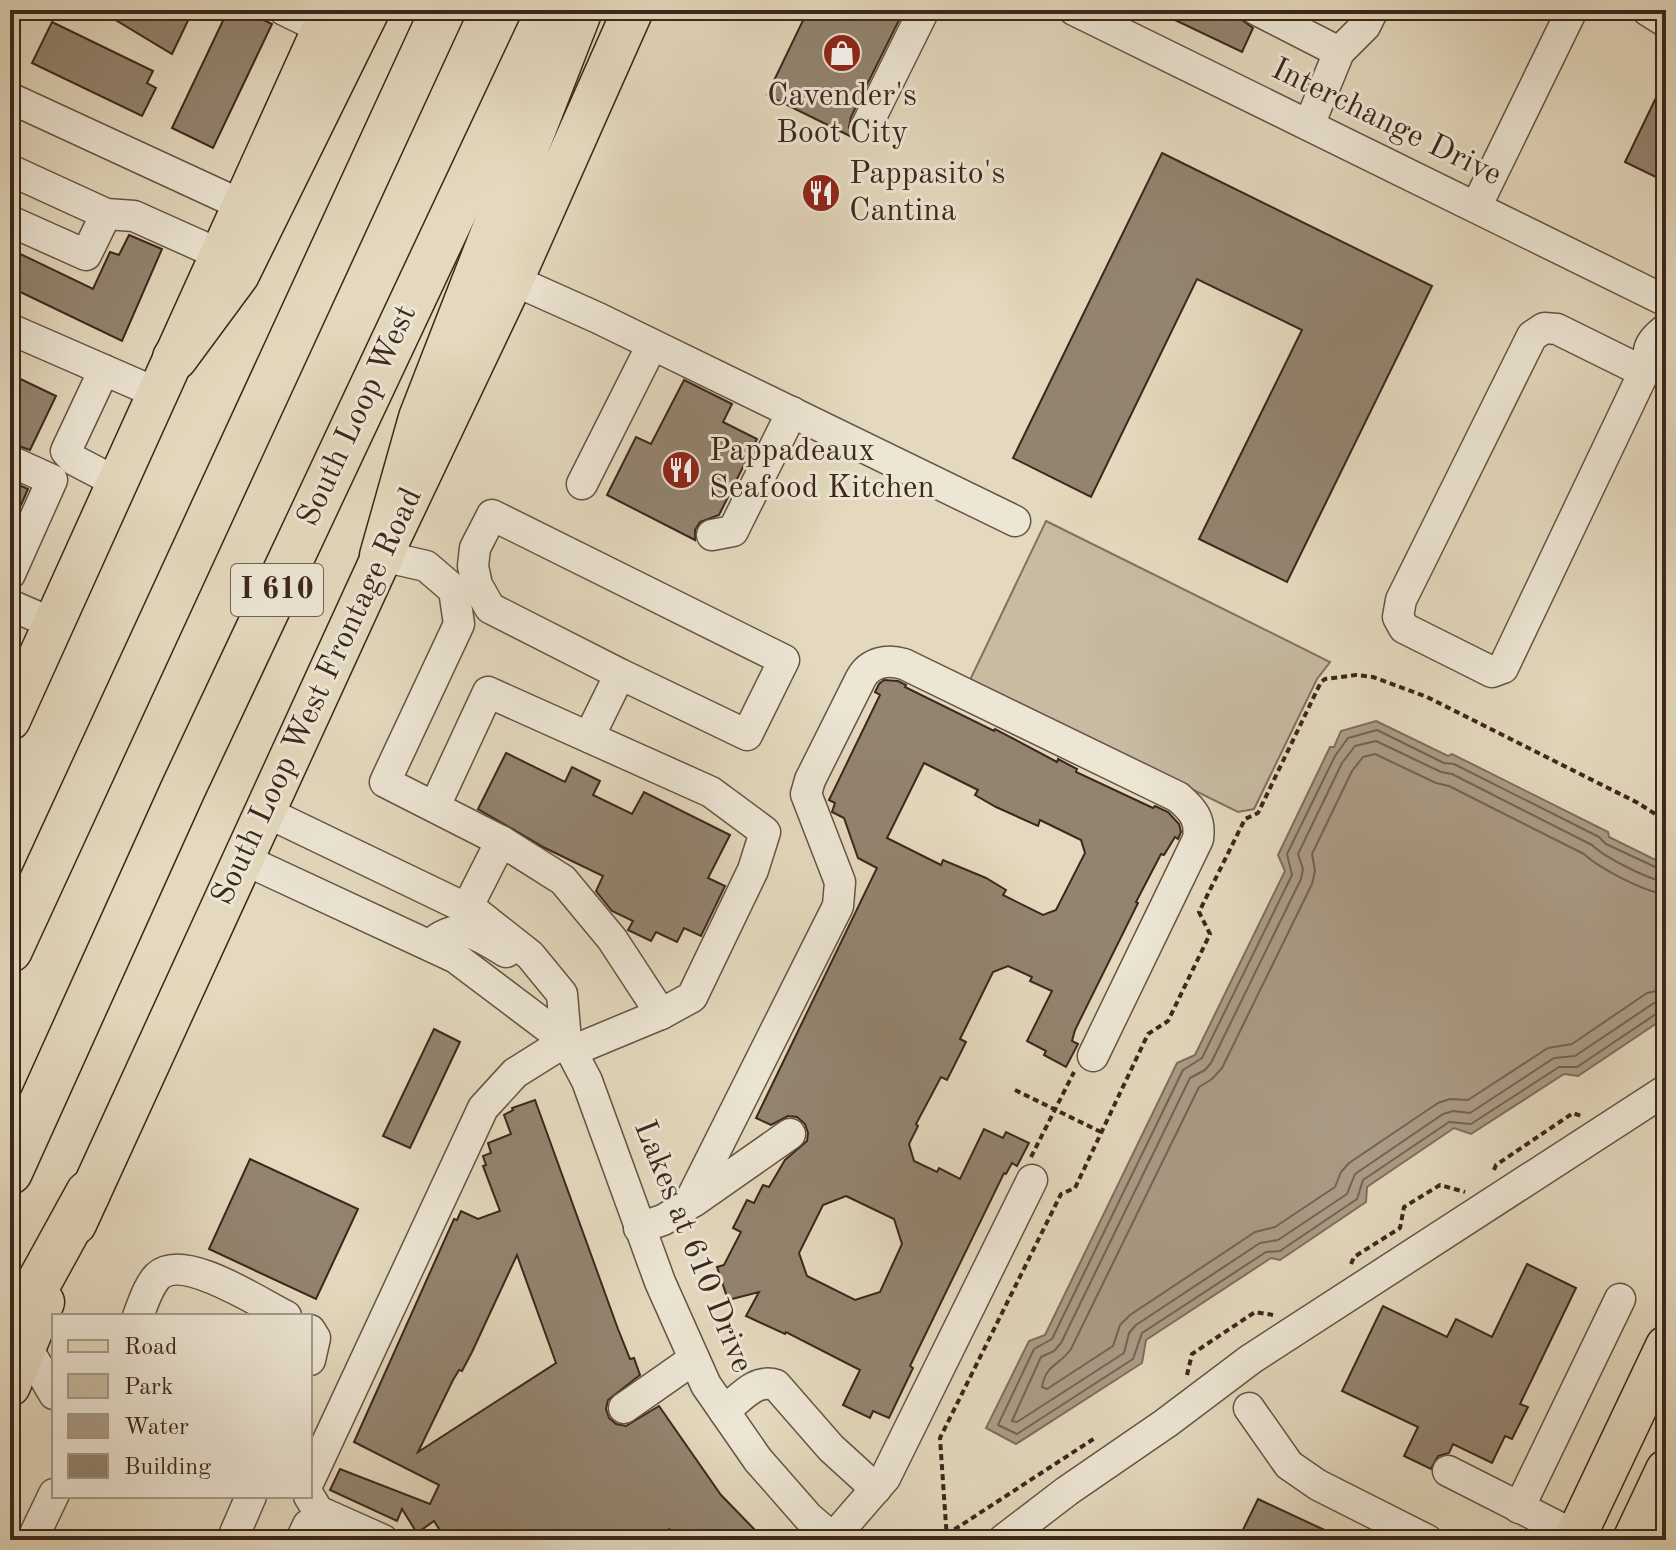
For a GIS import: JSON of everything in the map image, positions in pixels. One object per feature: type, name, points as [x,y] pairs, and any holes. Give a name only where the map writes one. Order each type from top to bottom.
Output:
[{"type":"highway","points":[[167,376],[237,274],[367,10]]},
{"type":"highway","name":"I 610","points":[[10,950],[443,10]]},
{"type":"highway","name":"South Loop West","points":[[10,1172],[183,789],[549,10]]},
{"type":"highway","points":[[382,556],[421,418],[580,10]]},
{"type":"highway","points":[[18,1340],[88,1193]]},
{"type":"main road","name":"South Loop West Frontage Road","points":[[88,1193],[513,280],[633,10]]},
{"type":"main road","points":[[10,720],[327,20]]},
{"type":"main road","points":[[10,1386],[18,1340]]},
{"type":"main road","points":[[1575,1538],[1657,1388],[1666,1346]]},
{"type":"main road","points":[[1633,1540],[1666,1470]]},
{"type":"street","points":[[284,10],[327,20]]},
{"type":"street","points":[[867,125],[924,10]]},
{"type":"street","name":"Interchange Drive","points":[[1074,10],[1666,301]]},
{"type":"street","points":[[1257,10],[1339,52]]},
{"type":"street","points":[[1309,125],[1339,52],[1365,26],[1373,10]]},
{"type":"street","points":[[1476,207],[1572,10]]},
{"type":"street","points":[[1647,10],[1666,22]]},
{"type":"street","points":[[10,98],[244,206]]},
{"type":"street","points":[[10,170],[106,214],[134,216],[221,255]]},
{"type":"street","points":[[10,221],[86,255],[106,214]]},
{"type":"street","points":[[513,280],[1015,521]]},
{"type":"street","points":[[1544,328],[1557,329],[1660,346],[1503,668],[1492,672],[1404,628],[1398,617],[1401,600],[1532,336],[1544,328]]},
{"type":"street","points":[[10,329],[104,370],[167,376]]},
{"type":"street","points":[[582,484],[652,345]]},
{"type":"street","points":[[104,370],[66,451],[74,460],[118,483]]},
{"type":"street","points":[[712,535],[733,531],[792,412]]},
{"type":"street","points":[[10,461],[52,480],[17,540],[10,574]]},
{"type":"street","points":[[492,515],[784,660],[747,735],[620,674],[490,608],[477,585],[473,566],[475,548],[492,515]]},
{"type":"street","points":[[382,556],[426,566],[454,590],[459,624],[385,782],[501,841],[563,880],[612,939],[661,1014]]},
{"type":"street","points":[[10,605],[54,624]]},
{"type":"street","points":[[688,1205],[838,906],[840,882],[806,794],[861,678],[866,670],[883,662],[893,660],[904,664],[1178,797],[1197,818],[1198,839],[1086,1059]]},
{"type":"street","points":[[589,737],[620,674]]},
{"type":"street","points":[[312,1475],[483,1108],[515,1073],[569,1046],[661,1014],[692,997],[753,870],[765,832],[711,792],[488,692],[435,806]]},
{"type":"street","points":[[266,812],[478,914],[530,955],[562,994]]},
{"type":"street","points":[[467,908],[501,841]]},
{"type":"street","name":"Lakes at 610 Drive","points":[[243,859],[456,958],[496,986],[569,1046]]},
{"type":"street","points":[[430,945],[443,933],[457,930],[475,935],[521,961],[562,994]]},
{"type":"street","name":"Lakes at 610 Drive","points":[[562,994],[569,1046],[587,1081],[639,1228],[706,1385],[758,1460],[808,1517],[834,1539]]},
{"type":"street","points":[[1003,1540],[1251,1359],[1666,1090]]},
{"type":"street","points":[[639,1228],[663,1220],[688,1205],[783,1139],[730,1121]]},
{"type":"street","points":[[834,1539],[885,1478],[1029,1173]]},
{"type":"street","points":[[139,1314],[156,1279],[170,1270],[182,1269],[218,1281],[282,1314]]},
{"type":"street","points":[[1519,1508],[1620,1299]]},
{"type":"street","points":[[18,1340],[52,1393]]},
{"type":"street","points":[[624,1408],[694,1359]]},
{"type":"street","points":[[724,1411],[758,1383],[776,1385],[831,1448],[876,1489]]},
{"type":"street","points":[[10,1402],[52,1396]]},
{"type":"street","points":[[1249,1408],[1289,1465],[1318,1485],[1427,1540]]},
{"type":"street","points":[[1448,1471],[1575,1538]]},
{"type":"street","points":[[32,1540],[52,1498]]},
{"type":"street","points":[[232,1540],[250,1498]]},
{"type":"street","points":[[306,1520],[318,1511],[383,1540]]},
{"type":"path","points":[[947,1540],[940,1438],[1061,1194],[1075,1188],[1148,1034],[1168,1021],[1210,934],[1199,912],[1245,819],[1258,813],[1321,682],[1356,675],[1373,677],[1427,697],[1638,803],[1666,821]]},
{"type":"path","points":[[1029,1173],[1055,1110],[1086,1059]]},
{"type":"path","points":[[1015,1090],[1101,1132]]},
{"type":"green space","points":[[1046,521],[1330,662],[1317,679],[1254,809],[1238,812],[970,680]]},
{"type":"water","points":[[1376,721],[1448,756],[1452,754],[1608,832],[1609,837],[1666,865],[1666,1017],[1578,1076],[1564,1074],[1471,1134],[1454,1128],[1367,1187],[1366,1202],[1280,1260],[1271,1258],[1146,1340],[1142,1363],[1016,1444],[986,1428],[1029,1341],[1045,1335],[1177,1063],[1195,1055],[1285,871],[1278,855],[1330,747],[1334,747],[1341,731]]},
{"type":"building","points":[[99,10],[193,10],[172,54]]},
{"type":"building","points":[[228,10],[243,10],[272,24],[213,148],[172,128]]},
{"type":"building","name":"Cavender's Boot City","points":[[808,10],[904,10],[851,117],[849,127],[854,138],[767,95]]},
{"type":"building","points":[[1154,10],[1233,10],[1240,13],[1242,20],[1253,28],[1242,52]]},
{"type":"building","points":[[52,22],[153,71],[147,83],[156,88],[142,116],[32,63]]},
{"type":"building","points":[[1666,77],[1666,182],[1625,162]]},
{"type":"building","points":[[1162,153],[1432,286],[1287,582],[1199,539],[1302,330],[1197,279],[1091,497],[1013,458]]},
{"type":"building","points":[[129,235],[162,249],[122,341],[10,287],[10,249],[93,289],[110,252],[119,255]]},
{"type":"building","points":[[10,374],[56,396],[30,450],[10,443]]},
{"type":"building","name":"Pappadeaux Seafood Kitchen","points":[[684,380],[732,404],[723,422],[757,439],[719,515],[700,522],[695,530],[695,540],[607,495],[636,437],[651,444]]},
{"type":"building","points":[[10,481],[28,489],[10,530]]},
{"type":"building","points":[[884,680],[898,681],[1057,762],[1058,759],[1077,769],[1076,772],[1168,812],[1179,824],[1181,832],[1164,855],[1161,854],[1136,902],[1075,1030],[1072,1041],[1078,1044],[1066,1067],[1027,1041],[1052,991],[1008,966],[993,972],[960,1039],[966,1042],[947,1080],[941,1077],[916,1124],[918,1126],[909,1144],[914,1161],[937,1172],[939,1168],[960,1179],[984,1129],[1003,1138],[1006,1132],[1029,1143],[1017,1166],[1012,1163],[1004,1173],[910,1366],[913,1368],[889,1418],[873,1411],[870,1418],[843,1405],[860,1370],[786,1332],[746,1316],[759,1292],[728,1300],[717,1267],[724,1265],[741,1232],[733,1228],[747,1200],[754,1203],[763,1185],[769,1187],[785,1160],[807,1141],[805,1124],[797,1117],[788,1116],[771,1125],[756,1118],[877,868],[858,858],[844,818],[832,812],[835,803],[829,800],[880,695],[875,692]],"holes":[[[924,763],[978,790],[975,795],[996,807],[1038,826],[1040,820],[1081,840],[1085,853],[1056,910],[1043,915],[1003,895],[1006,890],[986,878],[943,860],[941,865],[887,838]],[[846,1196],[894,1219],[902,1244],[880,1292],[855,1300],[807,1276],[799,1253],[823,1205]]]},
{"type":"building","points":[[506,753],[565,782],[572,767],[600,781],[593,795],[632,814],[644,792],[730,835],[708,878],[725,886],[701,936],[684,928],[677,942],[656,932],[651,941],[628,930],[633,921],[612,911],[596,891],[603,876],[545,848],[478,809]]},
{"type":"building","points":[[434,1029],[460,1042],[410,1148],[383,1136]]},
{"type":"building","points":[[535,1100],[618,1329],[640,1375],[608,1400],[606,1409],[609,1418],[616,1424],[626,1426],[659,1406],[721,1495],[756,1531],[750,1540],[677,1540],[669,1529],[652,1540],[446,1540],[434,1521],[417,1533],[402,1509],[397,1521],[330,1490],[340,1469],[430,1504],[439,1485],[354,1442],[454,1219],[457,1220],[461,1211],[478,1219],[500,1211],[483,1166],[486,1165],[483,1156],[491,1153],[488,1143],[511,1134],[504,1115],[512,1108]],"holes":[[[517,1255],[556,1363],[418,1452],[453,1380],[472,1352]]]},
{"type":"building","points":[[250,1159],[358,1209],[316,1299],[209,1249]]},
{"type":"building","points":[[1527,1264],[1576,1288],[1520,1404],[1528,1407],[1512,1439],[1505,1436],[1492,1463],[1453,1444],[1449,1453],[1438,1456],[1431,1469],[1404,1456],[1418,1427],[1342,1391],[1383,1306],[1447,1337],[1456,1319],[1492,1337]]},
{"type":"building","points":[[1258,1499],[1346,1540],[1238,1540]]},
{"type":"place","name":"Cavender's Boot City","points":[[842,53]]},
{"type":"place","name":"Pappasito's Cantina","points":[[821,193]]},
{"type":"place","name":"Pappadeaux Seafood Kitchen","points":[[681,470]]}]
